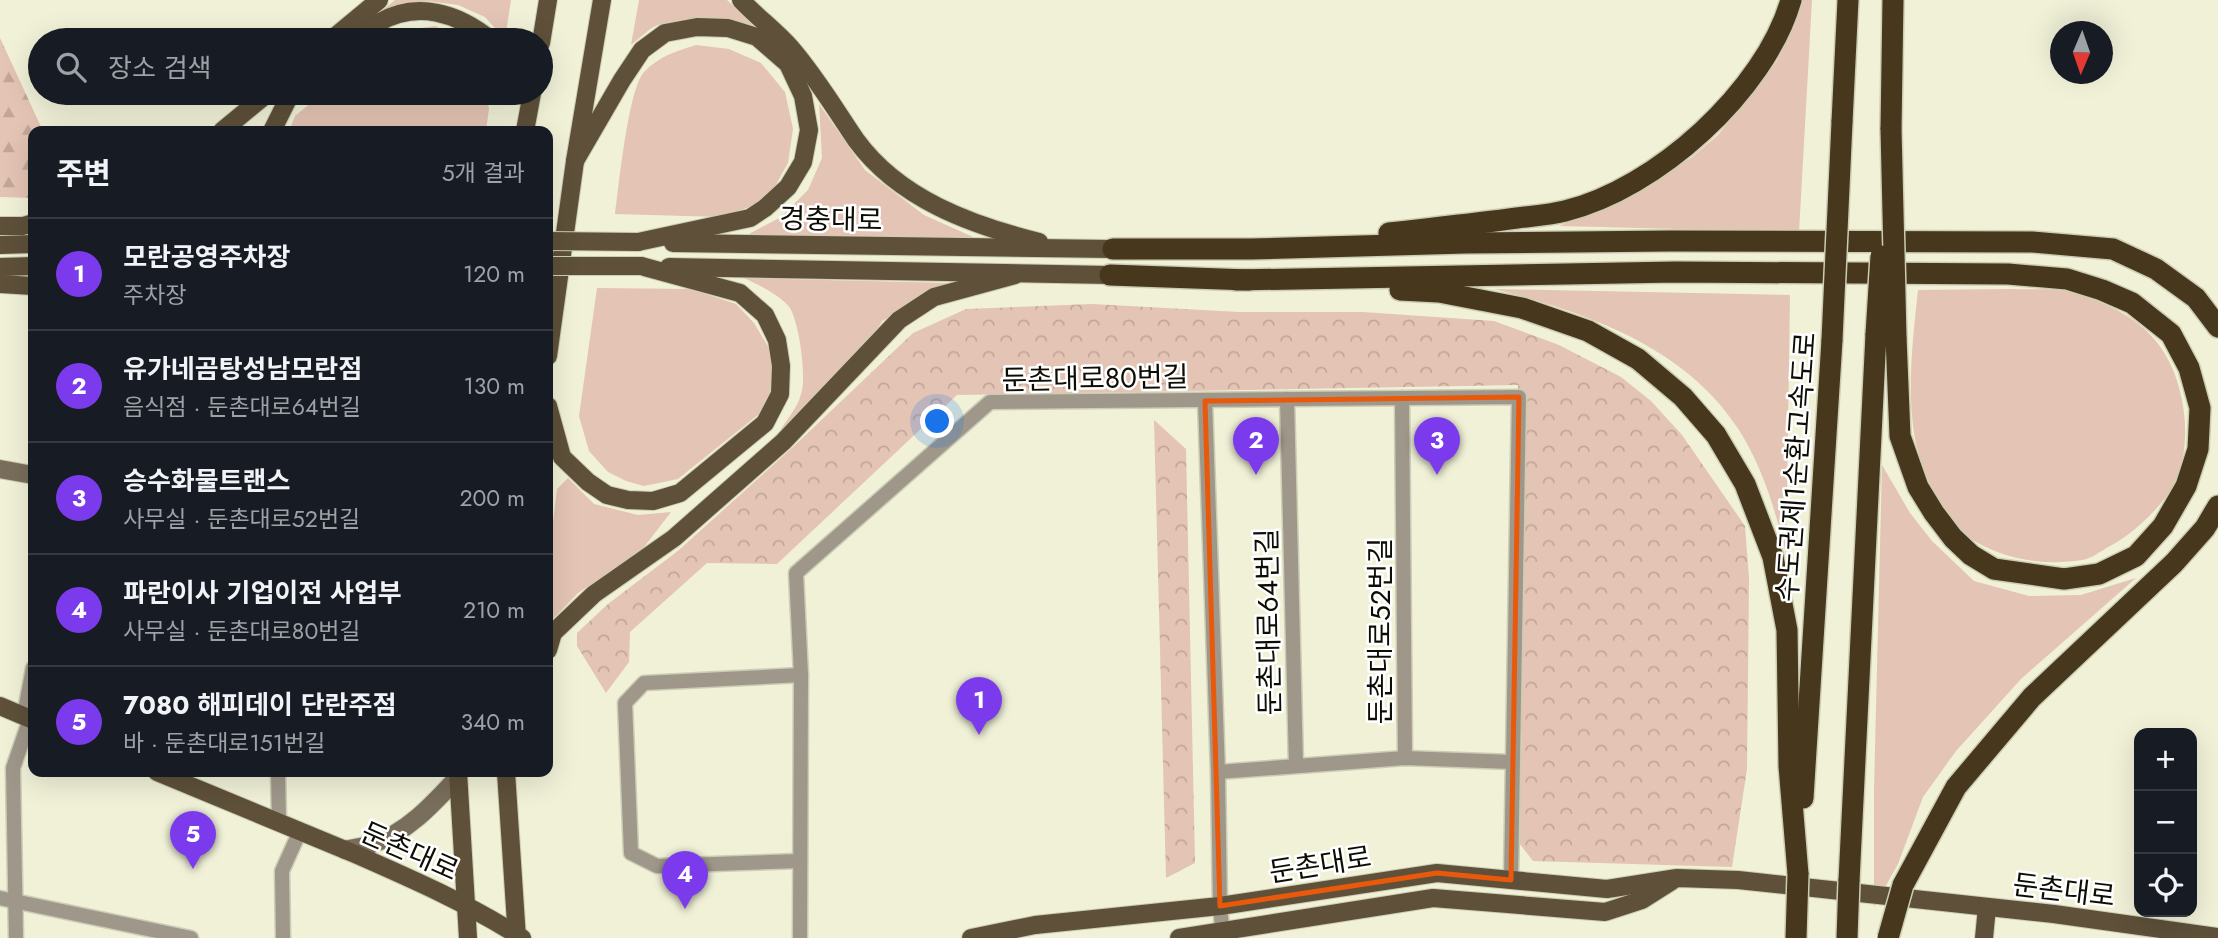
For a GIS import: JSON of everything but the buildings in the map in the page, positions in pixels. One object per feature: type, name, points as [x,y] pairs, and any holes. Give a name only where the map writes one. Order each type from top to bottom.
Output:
[{"type":"highway","points":[[1251,249],[1565,211],[1619,191],[1668,160],[1709,127],[1753,75],[1785,20],[1791,0]]},
{"type":"highway","name":"수도권제1순환고속도로","points":[[1796,938],[1832,340],[1848,0]]},
{"type":"highway","points":[[1847,938],[1886,335],[1893,0]]},
{"type":"highway","points":[[1113,249],[1670,241],[2032,243],[2113,249],[2156,269],[2196,298],[2218,327]]},
{"type":"highway","points":[[1236,280],[1676,272],[2008,274],[2067,279],[2132,303],[2171,334],[2189,368],[2200,408],[2198,449],[2186,486],[2163,526],[2136,556],[2099,574],[2064,579],[1994,569],[1971,555],[1947,530],[1918,487],[1900,436],[1886,335]]},
{"type":"highway","points":[[1110,275],[1439,292],[1521,308],[1588,331],[1638,359],[1683,397],[1716,435],[1745,484],[1773,556],[1787,630],[1789,766],[1798,874]]},
{"type":"highway","points":[[1888,938],[1903,885],[1956,787],[2032,697],[2174,563],[2205,528],[2218,506]]},
{"type":"main road","points":[[345,28],[379,0]]},
{"type":"main road","points":[[543,28],[548,0]]},
{"type":"main road","points":[[553,320],[575,161],[602,0]]},
{"type":"main road","points":[[741,0],[790,47],[880,169],[940,209],[1026,239],[1066,249]]},
{"type":"main road","points":[[371,28],[402,11],[434,10],[466,21],[475,28]]},
{"type":"main road","points":[[575,161],[642,50],[665,33],[696,27],[728,28],[757,37],[788,64],[803,96],[810,130],[803,162],[788,187],[750,218],[638,242]]},
{"type":"main road","points":[[228,126],[253,105]]},
{"type":"main road","points":[[274,126],[285,105]]},
{"type":"main road","points":[[522,105],[526,124]]},
{"type":"main road","points":[[526,124],[530,105]]},
{"type":"main road","points":[[0,226],[28,223]]},
{"type":"main road","name":"경충대로","points":[[553,241],[1113,249]]},
{"type":"main road","points":[[0,245],[28,244]]},
{"type":"main road","points":[[0,267],[28,266]]},
{"type":"main road","name":"경충대로","points":[[553,266],[1110,275]]},
{"type":"main road","points":[[553,424],[562,457],[588,482],[607,495],[628,500],[653,501],[680,492],[765,423],[780,394],[781,366],[777,340],[765,315],[740,293],[641,266]]},
{"type":"main road","points":[[553,633],[594,594],[674,538],[783,442],[899,320],[934,297],[1015,275]]},
{"type":"main road","points":[[0,284],[28,286]]},
{"type":"main road","points":[[0,706],[28,719]]},
{"type":"main road","name":"둔촌대로","points":[[174,777],[465,905],[521,937]]},
{"type":"main road","points":[[458,777],[468,938]]},
{"type":"main road","points":[[506,777],[521,937]]},
{"type":"main road","name":"둔촌대로","points":[[971,938],[1035,925],[1220,906],[1437,873],[1607,889],[1677,878],[1738,880],[1937,901],[2218,937]]},
{"type":"main road","name":"둔촌대로","points":[[1179,938],[1223,935],[1433,898],[1605,912],[1642,900],[1677,878]]},
{"type":"main road","name":"둔촌대로","points":[[1984,938],[1987,907]]},
{"type":"street","name":"둔촌대로80번길","points":[[800,938],[801,676],[796,573],[990,402],[1519,397],[1512,762]]},
{"type":"street","name":"둔촌대로52번길","points":[[1402,398],[1405,758],[1512,762]]},
{"type":"street","name":"둔촌대로64번길","points":[[1287,399],[1296,765]]},
{"type":"street","name":"둔촌대로64번길","points":[[1205,401],[1223,935]]},
{"type":"street","points":[[0,469],[28,474]]},
{"type":"street","points":[[800,862],[657,866],[631,853],[625,703],[644,683],[801,676]]},
{"type":"street","points":[[16,938],[13,768],[28,722]]},
{"type":"street","points":[[1218,772],[1405,758]]},
{"type":"street","points":[[1511,880],[1512,762]]},
{"type":"street","points":[[278,777],[279,821]]},
{"type":"street","points":[[345,850],[373,844],[394,833],[427,809],[455,777]]},
{"type":"street","points":[[283,938],[282,871],[300,831]]},
{"type":"street","points":[[0,898],[191,938]]},
{"type":"highlighted area","points":[[1519,397],[1511,880],[1437,873],[1220,906],[1205,401]]},
{"type":"green space","points":[[395,0],[511,0],[507,28],[495,28],[485,17],[458,5],[428,1],[384,9]]},
{"type":"green space","points":[[639,0],[727,0],[753,25],[705,20],[680,21],[658,25],[631,45]]},
{"type":"green space","points":[[1802,0],[1812,0],[1799,232],[1559,226],[1604,208],[1691,158],[1718,135],[1777,61]]},
{"type":"green space","points":[[0,38],[28,99],[28,105],[31,105],[41,126],[28,126],[28,198],[0,197]]},
{"type":"green space","points":[[696,45],[729,49],[761,63],[785,92],[793,129],[788,163],[773,190],[752,206],[721,217],[615,214],[629,117],[638,82],[644,72],[656,62]]},
{"type":"green space","points":[[819,104],[865,170],[924,215],[982,241],[745,236],[781,217],[808,190],[822,158]]},
{"type":"green space","points":[[308,105],[488,105],[489,109],[487,126],[291,126],[295,116]]},
{"type":"green space","points":[[744,278],[950,283],[882,321],[870,341],[779,432],[792,414],[803,386],[803,363],[796,325],[790,308],[781,299]]},
{"type":"green space","points":[[597,288],[691,289],[736,304],[754,323],[769,348],[774,381],[764,410],[678,479],[644,486],[626,481],[608,472],[589,451],[579,416]]},
{"type":"green space","points":[[1494,289],[1790,295],[1786,555],[1768,491],[1748,445],[1717,401],[1691,376],[1631,337],[1598,322],[1564,309]]},
{"type":"green space","points":[[2014,289],[2070,292],[2118,311],[2151,335],[2167,357],[2178,383],[2184,412],[2185,442],[2174,484],[2155,510],[2137,527],[2119,541],[2085,559],[2065,562],[2032,561],[2000,553],[1970,539],[1957,529],[1943,511],[1924,470],[1916,443],[1911,379],[1918,290]]},
{"type":"green space","points":[[1092,304],[1239,312],[1363,312],[1494,321],[1559,345],[1621,377],[1651,401],[1682,435],[1745,526],[1749,578],[1747,769],[1732,867],[1533,861],[1516,839],[1522,737],[1518,385],[957,395],[777,564],[707,563],[630,632],[629,662],[606,693],[577,646],[577,633],[608,604],[679,550],[913,333],[966,309]]},
{"type":"green space","points":[[1154,420],[1186,449],[1195,863],[1166,878]]},
{"type":"green space","points":[[1882,465],[1910,513],[1932,541],[1974,581],[2029,596],[2081,595],[2136,578],[2021,679],[1956,751],[1923,797],[1898,864],[1874,907],[1874,790]]},
{"type":"green space","points":[[568,478],[594,504],[638,515],[671,512],[641,551],[578,593],[553,619],[553,522],[557,489]]},
{"type":"place","name":"유가네곰탕성남모란점","points":[[1256,475]]},
{"type":"place","name":"승수화물트랜스","points":[[1437,475]]},
{"type":"place","name":"모란공영주차장","points":[[979,735]]},
{"type":"place","name":"7080 해피데이 단란주점","points":[[193,869]]},
{"type":"place","name":"파란이사 기업이전 사업부","points":[[685,909]]}]
